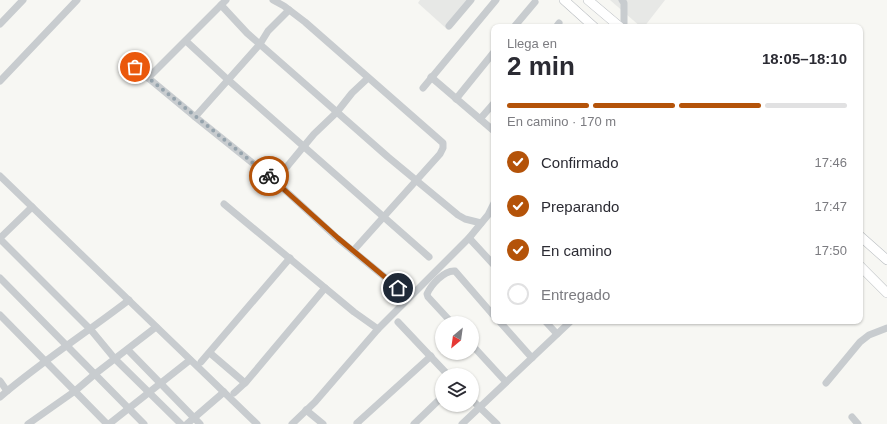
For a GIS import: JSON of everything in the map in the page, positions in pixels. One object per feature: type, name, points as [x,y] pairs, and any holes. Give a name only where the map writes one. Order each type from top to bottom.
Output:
[{"type":"main road","points":[[564,0],[591,24]]},
{"type":"main road","points":[[588,0],[616,24]]},
{"type":"main road","points":[[863,239],[887,260]]},
{"type":"main road","points":[[863,269],[887,293]]},
{"type":"street","points":[[0,24],[23,0]]},
{"type":"street","points":[[0,81],[77,0]]},
{"type":"street","points":[[273,0],[305,22],[443,143],[443,149],[354,251]]},
{"type":"street","points":[[449,26],[471,0]]},
{"type":"street","points":[[423,88],[496,0]]},
{"type":"street","points":[[622,0],[624,4],[624,24]]},
{"type":"street","points":[[148,78],[223,2],[247,33],[388,157],[464,219],[481,223]]},
{"type":"street","points":[[517,24],[535,2]]},
{"type":"street","points":[[195,117],[260,44],[268,31],[289,10]]},
{"type":"street","points":[[186,41],[429,256]]},
{"type":"street","points":[[456,99],[491,56]]},
{"type":"street","points":[[135,67],[275,181],[398,288]]},
{"type":"street","points":[[431,77],[491,129]]},
{"type":"street","points":[[275,181],[322,126],[368,78]]},
{"type":"street","points":[[480,120],[491,107]]},
{"type":"street","points":[[0,176],[224,392],[253,423]]},
{"type":"street","points":[[224,204],[354,312],[378,329]]},
{"type":"street","points":[[32,207],[0,239],[91,330],[115,359],[181,424]]},
{"type":"street","points":[[292,424],[378,329],[469,238],[488,215],[491,209]]},
{"type":"street","points":[[469,238],[491,262]]},
{"type":"street","points":[[201,362],[290,258]]},
{"type":"street","points":[[446,316],[427,294],[443,275],[451,271],[455,271],[491,313]]},
{"type":"street","points":[[0,278],[144,424]]},
{"type":"street","points":[[234,393],[245,383],[326,288]]},
{"type":"street","points":[[0,397],[129,300]]},
{"type":"street","points":[[0,315],[108,424],[190,360]]},
{"type":"street","points":[[398,322],[442,368]]},
{"type":"street","points":[[501,324],[532,358]]},
{"type":"street","points":[[548,324],[557,334]]},
{"type":"street","points":[[497,424],[479,408],[568,324]]},
{"type":"street","points":[[28,424],[75,391],[156,327]]},
{"type":"street","points":[[826,383],[860,342],[869,335],[887,328]]},
{"type":"street","points":[[128,350],[200,424]]},
{"type":"street","points":[[210,353],[245,383]]},
{"type":"street","points":[[479,353],[506,382]]},
{"type":"street","points":[[358,424],[357,423],[431,356]]},
{"type":"street","points":[[0,381],[7,391]]},
{"type":"street","points":[[187,424],[224,392]]},
{"type":"street","points":[[414,424],[435,404]]},
{"type":"street","points":[[306,410],[320,423]]},
{"type":"street","points":[[462,424],[475,412]]},
{"type":"street","points":[[852,418],[858,424]]},
{"type":"shaded area","points":[[420,0],[473,0],[448,30],[418,3]]},
{"type":"shaded area","points":[[610,0],[665,0],[646,24],[638,24]]},
{"type":"way so far","points":[[135,67],[269,176]]},
{"type":"route","points":[[269,176],[338,238],[398,288]]}]
